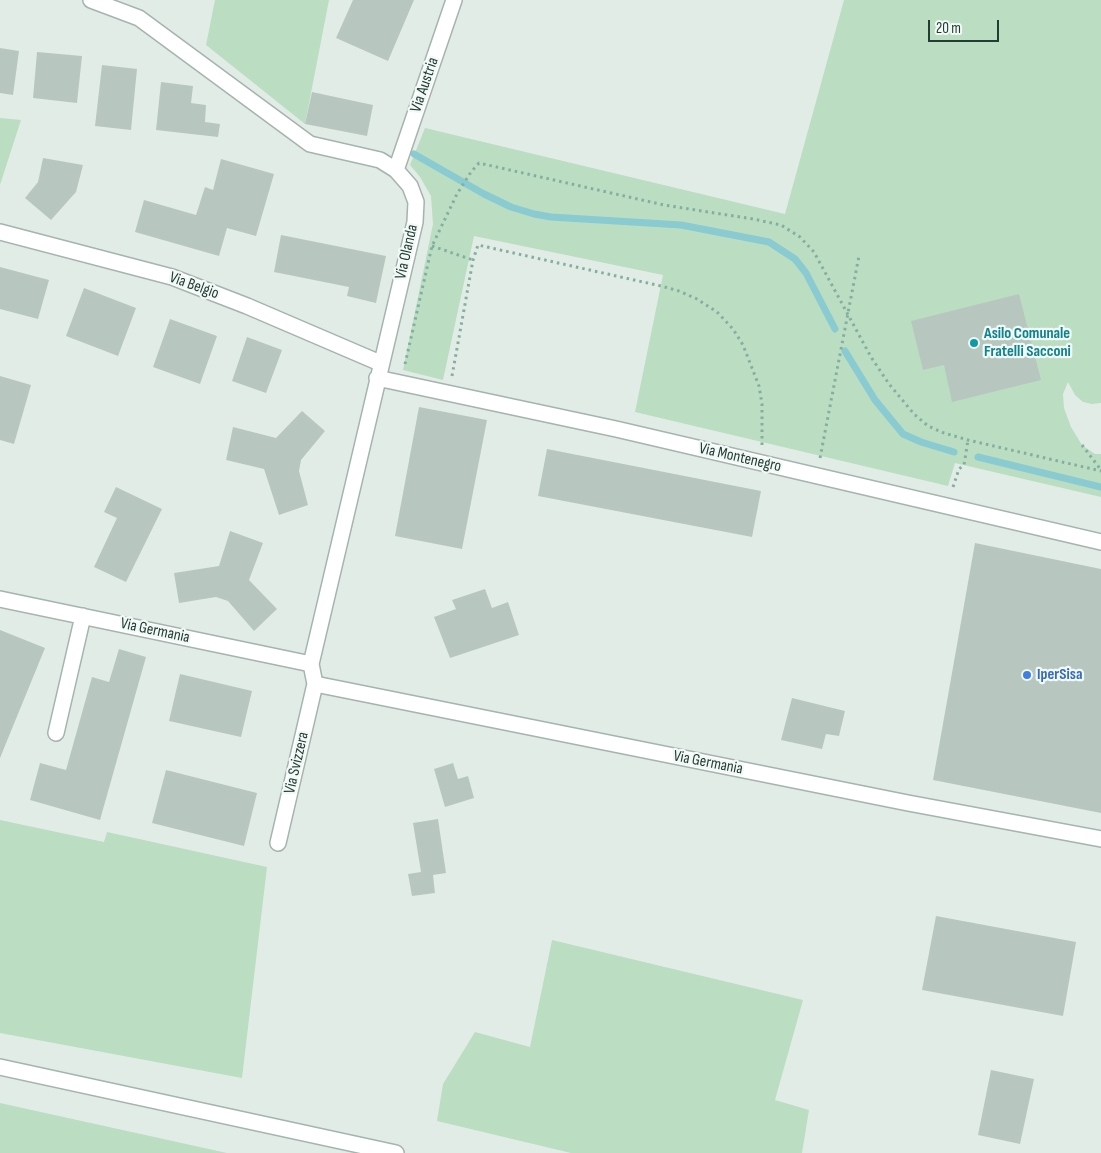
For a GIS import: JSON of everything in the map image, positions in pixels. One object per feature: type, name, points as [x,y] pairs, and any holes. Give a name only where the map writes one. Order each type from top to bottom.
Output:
[{"type":"street","name":"Via Olanda","points":[[91,0],[139,18],[310,144],[380,160],[396,170],[410,186],[416,202],[415,222],[380,363],[311,664],[315,684]]},
{"type":"street","name":"Via Austria","points":[[396,170],[454,0]]},
{"type":"street","name":"Via Belgio","points":[[0,232],[172,277],[247,306],[380,363]]},
{"type":"street","name":"Via Montenegro","points":[[377,378],[616,429],[1101,542]]},
{"type":"street","name":"Via Germania","points":[[0,599],[311,664]]},
{"type":"street","points":[[56,733],[82,616]]},
{"type":"street","name":"Via Germania","points":[[315,684],[908,804],[1101,839]]},
{"type":"street","name":"Via Svizzera","points":[[278,842],[315,684]]},
{"type":"street","points":[[0,1067],[396,1153]]},
{"type":"path","points":[[404,366],[432,246],[457,194],[470,172],[479,163],[664,205],[753,219],[782,226],[800,237],[814,252],[871,357],[889,384],[914,414],[928,426],[968,440],[1101,471]]},
{"type":"path","points":[[451,385],[473,260],[478,245],[679,291],[717,312],[733,329],[743,346],[759,386],[762,404],[762,442]]},
{"type":"path","points":[[432,246],[473,260]]},
{"type":"path","points":[[820,456],[859,256]]},
{"type":"path","points":[[964,465],[968,440]]},
{"type":"path","points":[[1082,445],[1101,471]]},
{"type":"green space","points":[[215,0],[329,0],[305,124],[206,45]]},
{"type":"green space","points":[[844,0],[1101,0],[1101,403],[1083,402],[1075,395],[1068,382],[1063,394],[1064,408],[1071,427],[1082,445],[1095,454],[1101,454],[1101,497],[955,463],[948,486],[635,412],[663,275],[474,236],[443,380],[403,370],[433,224],[431,196],[420,177],[410,165],[425,128],[785,214]]},
{"type":"green space","points":[[0,118],[21,120],[0,185]]},
{"type":"green space","points":[[0,820],[104,842],[107,832],[267,867],[242,1078],[0,1033]]},
{"type":"green space","points":[[552,940],[803,1000],[775,1100],[809,1110],[802,1153],[571,1153],[437,1121],[443,1084],[475,1032],[530,1047]]},
{"type":"green space","points":[[0,1103],[227,1153],[0,1153]]},
{"type":"building","points":[[353,0],[414,0],[388,61],[336,38]]},
{"type":"building","points":[[0,48],[19,51],[13,95],[0,93]]},
{"type":"building","points":[[37,52],[82,56],[77,103],[33,98]]},
{"type":"building","points":[[102,65],[137,69],[131,130],[95,126]]},
{"type":"building","points":[[161,82],[193,86],[191,103],[206,105],[205,122],[220,124],[218,137],[156,130]]},
{"type":"building","points":[[312,92],[373,105],[367,136],[305,124]]},
{"type":"building","points":[[43,158],[83,165],[76,192],[51,220],[25,198],[38,182]]},
{"type":"building","points":[[221,159],[274,174],[256,236],[227,228],[219,256],[135,232],[144,200],[196,215],[205,187],[213,190]]},
{"type":"building","points":[[281,235],[386,256],[376,303],[347,296],[349,287],[274,272]]},
{"type":"building","points":[[0,267],[49,280],[38,319],[0,309]]},
{"type":"building","points":[[84,288],[136,308],[118,356],[66,336]]},
{"type":"building","name":"Asilo Comunale Fratelli Sacconi","points":[[1019,294],[1041,380],[952,402],[944,365],[923,370],[911,321]]},
{"type":"building","points":[[170,319],[217,336],[200,384],[153,367]]},
{"type":"building","points":[[247,337],[282,350],[266,393],[232,381]]},
{"type":"building","points":[[0,376],[31,385],[14,444],[0,440]]},
{"type":"building","points":[[419,407],[487,420],[462,549],[395,536]]},
{"type":"building","points":[[302,411],[325,431],[301,460],[299,471],[308,505],[279,515],[264,469],[226,460],[233,427],[276,438]]},
{"type":"building","points":[[547,449],[761,491],[752,537],[538,496]]},
{"type":"building","points":[[116,487],[162,509],[126,582],[94,567],[117,518],[104,512]]},
{"type":"building","points":[[230,531],[263,543],[249,580],[277,609],[254,631],[228,601],[216,597],[179,603],[174,573],[219,566]]},
{"type":"building","name":"IperSisa","points":[[975,543],[1101,569],[1101,813],[933,780]]},
{"type":"building","points":[[485,589],[492,608],[508,602],[519,635],[450,658],[434,617],[456,609],[452,600]]},
{"type":"building","points":[[0,630],[45,648],[0,758]]},
{"type":"building","points":[[119,649],[146,657],[100,820],[30,800],[40,763],[66,770],[92,677],[109,682]]},
{"type":"building","points":[[180,674],[252,691],[241,737],[169,721]]},
{"type":"building","points":[[792,698],[845,711],[839,736],[826,734],[822,749],[781,740]]},
{"type":"building","points":[[453,763],[458,779],[468,776],[474,798],[445,807],[434,769]]},
{"type":"building","points":[[166,770],[257,793],[244,846],[152,823]]},
{"type":"building","points":[[438,819],[446,873],[433,875],[435,893],[412,896],[408,874],[421,872],[413,823]]},
{"type":"building","points":[[936,916],[1076,942],[1063,1016],[922,990]]},
{"type":"building","points":[[991,1070],[1034,1079],[1020,1144],[978,1135]]},
{"type":"waterway","points":[[414,154],[484,194],[511,207],[534,214],[551,217],[681,225],[769,242],[795,259],[806,273],[835,329]]},
{"type":"waterway","points":[[845,351],[875,400],[903,434],[921,442],[954,452]]},
{"type":"waterway","points":[[978,457],[1101,487]]},
{"type":"place","name":"Asilo Comunale Fratelli Sacconi","points":[[974,343]]},
{"type":"place","name":"IperSisa","points":[[1027,675]]}]
